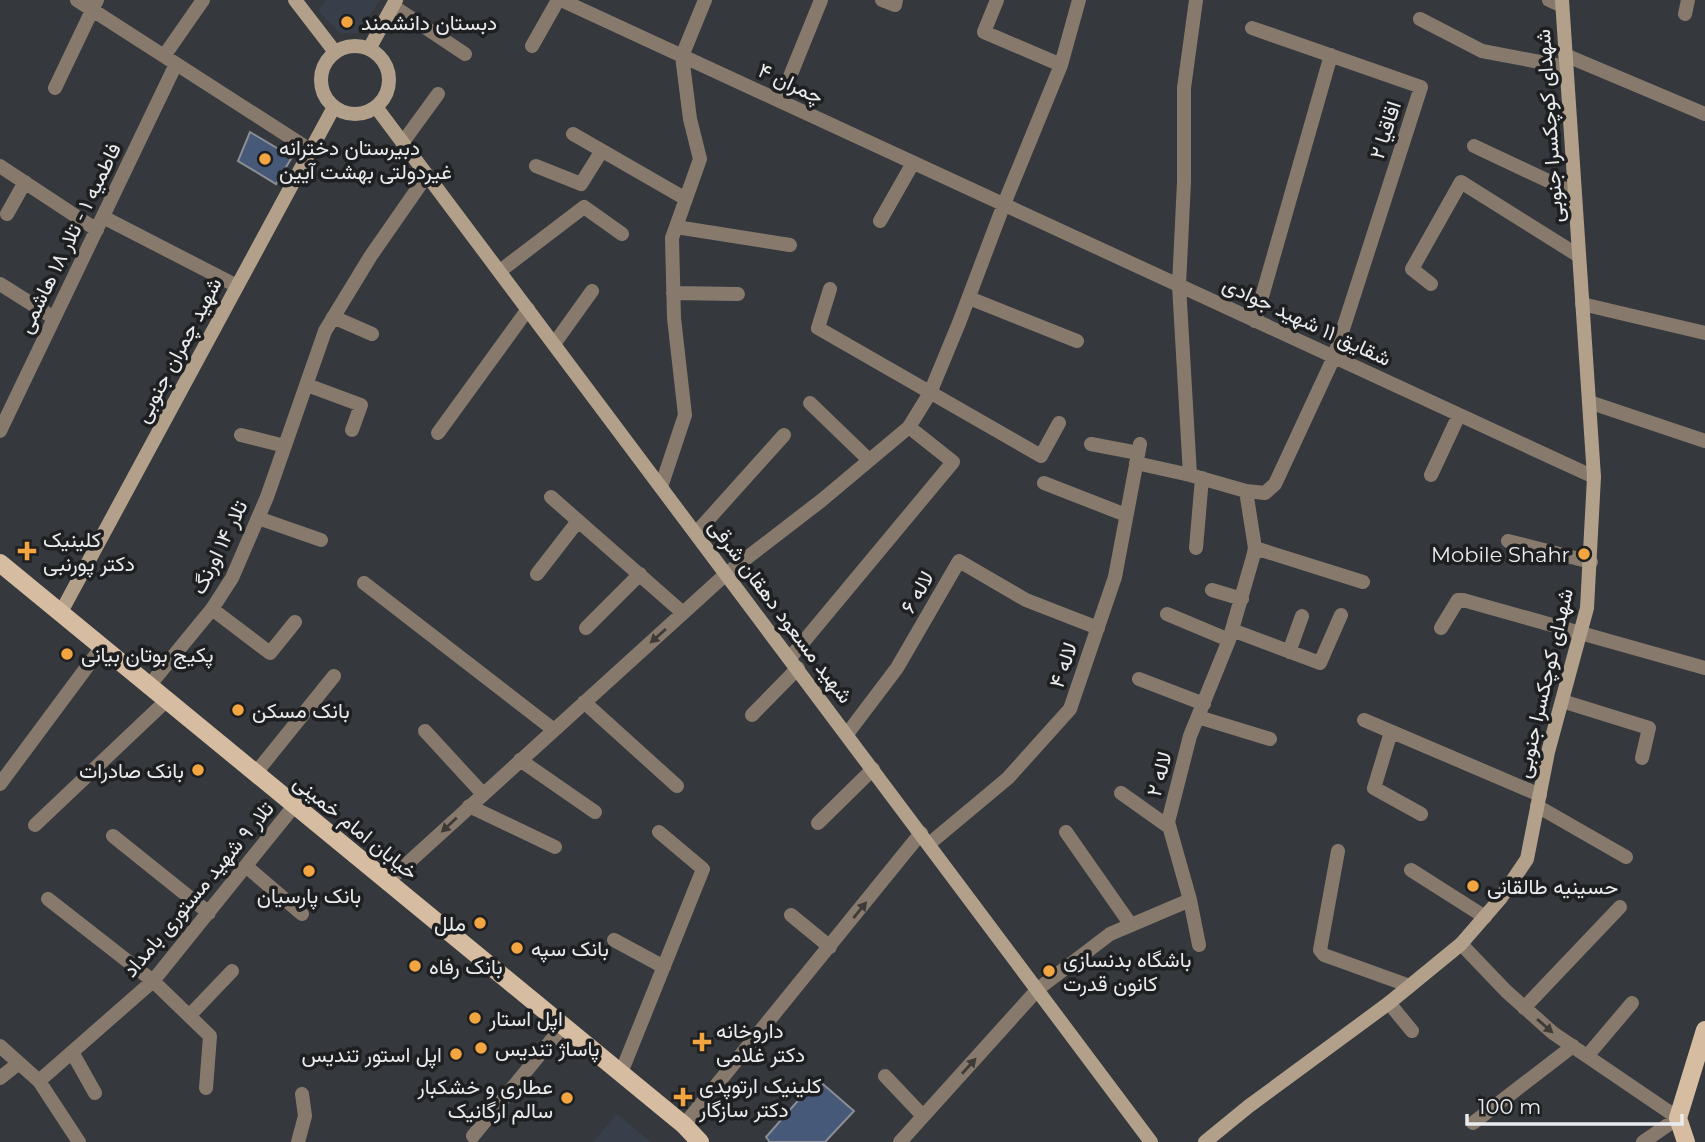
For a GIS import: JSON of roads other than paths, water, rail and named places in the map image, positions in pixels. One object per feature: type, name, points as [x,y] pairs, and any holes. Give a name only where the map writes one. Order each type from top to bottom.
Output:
[{"type":"main road","points":[[295,0],[335,52]]},
{"type":"main road","name":"شهدای کوچکسرا جنوبی","points":[[1205,1142],[1249,1106],[1389,1003],[1461,944],[1485,917],[1527,859],[1562,701],[1587,608],[1594,477],[1566,61],[1557,2]]},
{"type":"main road","points":[[369,49],[395,3]]},
{"type":"main road","points":[[352,46],[369,49],[379,55],[386,65],[389,76],[384,98],[376,107],[355,114],[344,112],[334,107],[326,97],[321,85],[321,73],[326,61],[335,52],[352,46]]},
{"type":"main road","name":"شهید چمران جنوبی","points":[[60,614],[334,107]]},
{"type":"main road","name":"شهید مسعود دهقان شرقی","points":[[376,107],[1151,1142]]},
{"type":"main road","name":"خیابان امام خمینی","points":[[0,563],[684,1125],[700,1142]]},
{"type":"main road","points":[[1686,1142],[1678,1118],[1705,1030]]},
{"type":"main road","name":"خیابان امام خمینی","points":[[684,1125],[714,1142]]},
{"type":"street","points":[[77,0],[94,5],[170,60],[310,150]]},
{"type":"street","name":"فاطمیه ۱ - تلار ۱۸ هاشمی","points":[[1,426],[100,223],[170,60],[203,0]]},
{"type":"street","points":[[532,46],[560,0]]},
{"type":"street","name":"چمران ۴","points":[[560,0],[1004,204]]},
{"type":"street","points":[[661,487],[685,415],[674,318],[673,238],[700,159],[690,119],[682,56],[705,0]]},
{"type":"street","points":[[780,101],[821,0]]},
{"type":"street","points":[[882,0],[895,5],[896,0]]},
{"type":"street","points":[[997,0],[984,32],[1061,65]]},
{"type":"street","points":[[387,882],[726,574],[822,500],[909,426],[930,393],[969,298],[1061,65],[1079,0]]},
{"type":"street","points":[[1196,0],[1184,88],[1184,183],[1179,285],[1196,476],[1196,548]]},
{"type":"street","points":[[395,3],[465,54]]},
{"type":"street","points":[[55,88],[94,5]]},
{"type":"street","points":[[1420,19],[1482,51],[1566,61],[1705,114]]},
{"type":"street","name":"اقاقیا ۲","points":[[1252,28],[1421,87],[1334,357]]},
{"type":"street","points":[[1255,321],[1331,55]]},
{"type":"street","points":[[402,142],[438,94]]},
{"type":"street","points":[[573,134],[686,199]]},
{"type":"street","points":[[1474,146],[1574,193]]},
{"type":"street","points":[[537,166],[581,184],[601,152]]},
{"type":"street","points":[[880,221],[913,163]]},
{"type":"street","points":[[0,166],[100,223],[237,286]]},
{"type":"street","name":"تلار ۱۴ اورنگ","points":[[148,687],[212,610],[232,578],[258,518],[325,331],[370,257],[427,175]]},
{"type":"street","points":[[7,214],[25,182]]},
{"type":"street","points":[[1431,284],[1412,269],[1461,182],[1578,256]]},
{"type":"street","name":"شقایق ۱۱ شهید جوادی","points":[[1004,204],[1594,477]]},
{"type":"street","points":[[500,271],[584,207],[622,234]]},
{"type":"street","points":[[676,227],[790,245]]},
{"type":"street","points":[[0,284],[54,318]]},
{"type":"street","points":[[830,289],[818,328],[1041,456],[1059,423]]},
{"type":"street","points":[[554,344],[592,291]]},
{"type":"street","points":[[674,293],[738,294]]},
{"type":"street","points":[[969,298],[1077,341]]},
{"type":"street","points":[[1582,304],[1705,333]]},
{"type":"street","points":[[438,433],[528,309]]},
{"type":"street","points":[[333,317],[372,334]]},
{"type":"street","points":[[1091,444],[1138,453],[1196,476],[1246,491],[1265,493],[1275,484],[1334,357]]},
{"type":"street","points":[[307,385],[361,405],[352,430]]},
{"type":"street","points":[[1588,402],[1705,441]]},
{"type":"street","points":[[810,403],[868,459]]},
{"type":"street","points":[[1431,475],[1459,415]]},
{"type":"street","points":[[752,715],[953,463],[909,426]]},
{"type":"street","points":[[241,435],[285,446]]},
{"type":"street","points":[[696,533],[784,435]]},
{"type":"street","name":"لاله ۴","points":[[684,1125],[830,947],[925,839],[1008,778],[1070,709],[1115,577],[1138,453]]},
{"type":"street","points":[[1044,484],[1126,515]]},
{"type":"street","name":"لاله ۲","points":[[1199,945],[1190,900],[1168,822],[1191,736],[1231,635],[1255,548],[1246,491]]},
{"type":"street","points":[[551,497],[683,612]]},
{"type":"street","points":[[258,518],[321,540]]},
{"type":"street","points":[[537,574],[578,521]]},
{"type":"street","points":[[1508,541],[1591,562]]},
{"type":"street","points":[[1255,548],[1363,582]]},
{"type":"street","name":"لاله ۶","points":[[847,734],[897,668],[959,561],[1026,600],[1098,628]]},
{"type":"street","points":[[586,628],[639,574]]},
{"type":"street","points":[[364,583],[554,730]]},
{"type":"street","points":[[1212,590],[1242,599]]},
{"type":"street","points":[[1441,628],[1458,600],[1463,600],[1705,668]]},
{"type":"street","points":[[212,610],[270,653],[295,622]]},
{"type":"street","points":[[1167,614],[1320,663],[1341,615]]},
{"type":"street","points":[[1289,652],[1302,616]]},
{"type":"street","points":[[0,784],[101,648]]},
{"type":"street","points":[[255,774],[334,676]]},
{"type":"street","points":[[1139,679],[1201,710],[1270,739]]},
{"type":"street","points":[[35,825],[166,701]]},
{"type":"street","points":[[1562,701],[1649,728],[1642,758]]},
{"type":"street","points":[[584,702],[677,786]]},
{"type":"street","points":[[1364,720],[1539,801],[1626,858]]},
{"type":"street","points":[[425,731],[483,794]]},
{"type":"street","points":[[1391,732],[1374,788],[1421,814]]},
{"type":"street","points":[[520,760],[595,812]]},
{"type":"street","points":[[818,823],[873,769]]},
{"type":"street","points":[[1121,793],[1169,827]]},
{"type":"street","name":"تلار ۹ شهید مستوری بامداد","points":[[39,1081],[153,981],[294,806]]},
{"type":"street","points":[[470,806],[555,847]]},
{"type":"street","points":[[621,1073],[703,869],[659,832]]},
{"type":"street","points":[[1066,832],[1130,925]]},
{"type":"street","points":[[113,836],[209,913]]},
{"type":"street","points":[[1338,851],[1320,950],[1324,955],[1410,986]]},
{"type":"street","points":[[247,867],[302,914]]},
{"type":"street","points":[[1411,870],[1485,917]]},
{"type":"street","points":[[48,899],[153,981],[210,1036],[206,1088]]},
{"type":"street","points":[[900,1142],[1038,989],[1110,934],[1190,900]]},
{"type":"street","points":[[1524,1008],[1620,906]]},
{"type":"street","points":[[791,915],[830,947]]},
{"type":"street","points":[[614,940],[664,967]]},
{"type":"street","points":[[1461,944],[1524,1008],[1553,1033],[1678,1118],[1643,1142]]},
{"type":"street","points":[[189,1016],[232,971]]},
{"type":"street","points":[[1389,1003],[1412,1031]]},
{"type":"street","points":[[1588,1055],[1632,1003]]},
{"type":"street","points":[[473,1136],[563,1026]]},
{"type":"street","points":[[0,1046],[39,1081],[79,1142]]},
{"type":"street","points":[[1473,1124],[1573,1046]]},
{"type":"street","points":[[72,1052],[95,1093]]},
{"type":"street","points":[[0,1078],[19,1063]]},
{"type":"street","points":[[885,1076],[923,1116]]},
{"type":"street","points":[[296,1141],[305,1115],[302,1094]]},
{"type":"place","name":"دبستان دانشمند","points":[[347,22]]},
{"type":"place","name":"دبیرستان دخترانه غیردولتی بهشت آیین","points":[[265,159]]},
{"type":"place","name":"کلینیک دکتر پورنبی","points":[[27,551]]},
{"type":"place","name":"Mobile Shahr","points":[[1584,554]]},
{"type":"place","name":"پکیج بوتان بیانی","points":[[67,654]]},
{"type":"place","name":"بانک مسکن","points":[[238,710]]},
{"type":"place","name":"بانک صادرات","points":[[198,770]]},
{"type":"place","name":"بانک پارسیان","points":[[309,871]]},
{"type":"place","name":"حسینیه طالقانی","points":[[1473,886]]},
{"type":"place","name":"ملل","points":[[480,923]]},
{"type":"place","name":"بانک سپه","points":[[517,948]]},
{"type":"place","name":"بانک رفاه","points":[[415,966]]},
{"type":"place","name":"باشگاه بدنسازی کانون قدرت","points":[[1049,971]]},
{"type":"place","name":"اپل استار","points":[[475,1018]]},
{"type":"place","name":"داروخانه دکتر غلامی","points":[[702,1042]]},
{"type":"place","name":"پاساژ تندیس","points":[[481,1048]]},
{"type":"place","name":"اپل استور تندیس","points":[[456,1054]]},
{"type":"place","name":"کلینیک ارتوپدی دکتر سازگار","points":[[683,1097]]},
{"type":"place","name":"عطاری و خشکبار سالم ارگانیک","points":[[567,1098]]}]
